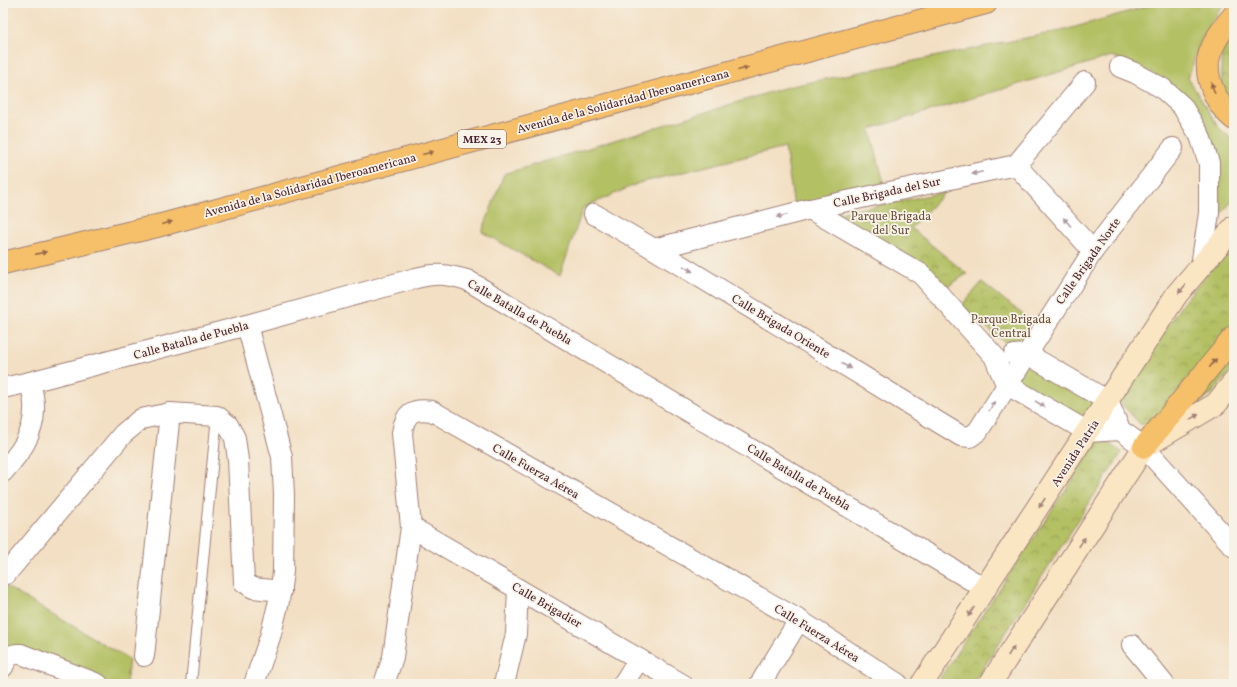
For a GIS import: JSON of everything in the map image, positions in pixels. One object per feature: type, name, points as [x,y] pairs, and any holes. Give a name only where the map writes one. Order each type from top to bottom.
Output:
[{"type":"highway","name":"Avenida de la Solidaridad Iberoamericana","points":[[3,263],[161,225],[986,3]]},
{"type":"highway","points":[[1234,15],[1218,36],[1208,61],[1210,80],[1216,99],[1234,120]]},
{"type":"highway","points":[[1144,447],[1234,337]]},
{"type":"street","points":[[1120,67],[1140,75],[1162,88],[1182,106],[1200,136],[1209,163],[1209,212],[1201,266]]},
{"type":"street","points":[[1085,82],[1016,165],[1093,251]]},
{"type":"street","name":"Calle Brigada Norte","points":[[970,437],[978,431],[1006,384],[1093,251],[1173,148]]},
{"type":"street","name":"Calle Brigada del Sur","points":[[654,249],[810,209],[1016,165]]},
{"type":"street","points":[[810,209],[921,274],[994,356],[1006,384],[1088,432],[1120,430]]},
{"type":"street","name":"Calle Brigada Oriente","points":[[594,214],[961,436],[970,437]]},
{"type":"street","name":"Avenida Patria","points":[[922,684],[1177,294],[1234,227]]},
{"type":"street","name":"Calle Batalla de Puebla","points":[[3,388],[248,325],[436,273],[451,275],[467,280],[986,588]]},
{"type":"street","points":[[248,325],[282,457],[285,535],[281,591],[270,638],[254,684]]},
{"type":"street","points":[[994,356],[1026,354],[1108,401],[1120,430],[1144,447],[1234,546]]},
{"type":"street","points":[[3,472],[17,456],[30,436],[34,410],[30,382]]},
{"type":"street","points":[[990,684],[1144,447],[1216,404],[1234,382]]},
{"type":"street","name":"Calle Fuerza Aérea","points":[[384,684],[393,657],[411,527],[402,433],[403,423],[408,415],[418,409],[432,411],[799,620],[898,684]]},
{"type":"street","points":[[6,574],[123,434],[141,419],[170,413],[217,416],[228,425],[235,438],[238,460],[244,582],[253,588],[281,591]]},
{"type":"street","points":[[144,656],[170,413]]},
{"type":"street","name":"Calle Brigadier","points":[[411,527],[682,684]]},
{"type":"street","points":[[504,684],[516,634],[518,589]]},
{"type":"street","points":[[760,684],[799,620]]},
{"type":"street","points":[[1132,645],[1159,682]]},
{"type":"street","points":[[3,667],[9,655],[14,653],[20,654],[98,684]]},
{"type":"street","points":[[623,684],[639,659]]},
{"type":"lane","points":[[191,684],[217,416]]},
{"type":"green space","points":[[1158,3],[1224,3],[1201,40],[1188,78],[1219,128],[1234,141],[1234,199],[1217,219],[1216,159],[1153,74],[1112,56],[870,129],[884,183],[794,207],[785,147],[639,183],[583,208],[560,276],[482,232],[504,174],[787,87],[1065,30]]},
{"type":"green space","points":[[1234,27],[1234,103],[1225,91],[1221,58],[1227,37]]},
{"type":"green space","name":"Parque Brigada del Sur","points":[[945,192],[911,228],[967,274],[945,288],[835,214]]},
{"type":"green space","points":[[1234,242],[1234,368],[1211,395],[1167,426],[1140,424],[1119,401],[1182,304]]},
{"type":"green space","name":"Parque Brigada Central","points":[[982,282],[1036,325],[1014,350],[961,306]]},
{"type":"green space","points":[[1027,354],[1108,401],[1090,430],[1006,384]]},
{"type":"green space","points":[[1100,438],[1122,452],[973,684],[936,684]]},
{"type":"green space","points":[[3,585],[129,659],[126,684],[97,684],[15,653],[3,679]]}]
